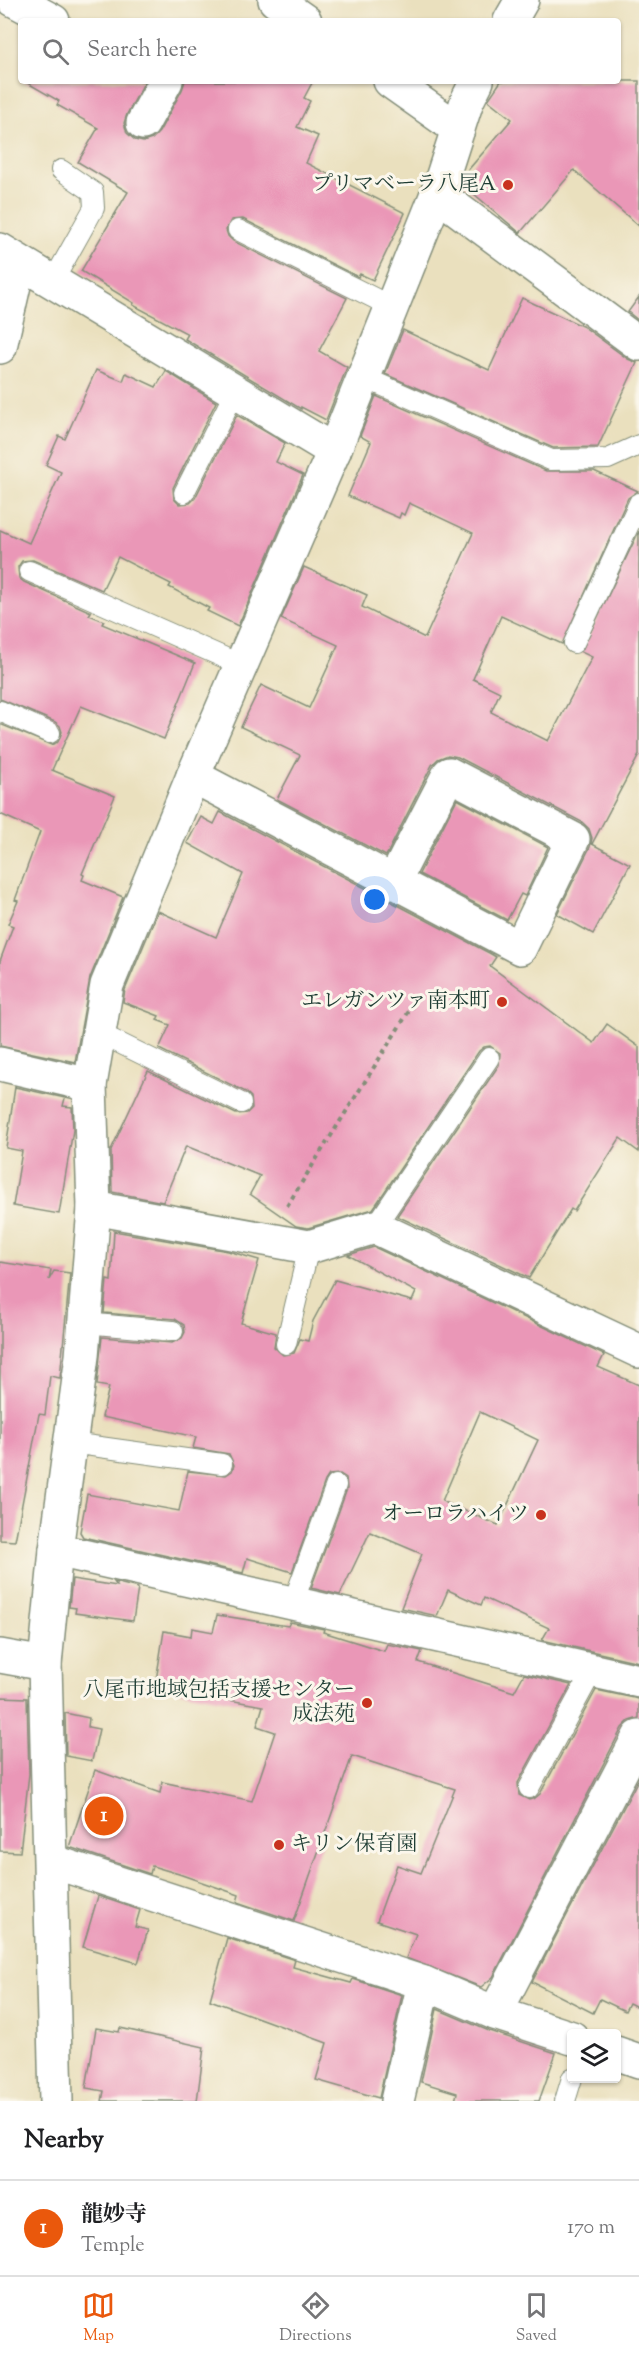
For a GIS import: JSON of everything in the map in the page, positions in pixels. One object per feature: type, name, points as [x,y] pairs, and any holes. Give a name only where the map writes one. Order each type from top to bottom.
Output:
[{"type":"street","points":[[14,0],[47,18]]},
{"type":"street","points":[[275,0],[301,18]]},
{"type":"street","points":[[512,18],[522,0]]},
{"type":"street","points":[[143,123],[164,84]]},
{"type":"street","points":[[394,84],[458,129]]},
{"type":"street","points":[[56,2101],[45,1664],[56,1550],[85,1323],[94,1208],[90,1085],[107,984],[193,776],[334,451],[437,194],[467,101],[476,84]]},
{"type":"street","points":[[437,194],[639,344]]},
{"type":"street","points":[[0,347],[10,256],[334,451]]},
{"type":"street","points":[[193,776],[520,948],[573,839],[449,774],[393,881]]},
{"type":"street","points":[[0,1065],[90,1085]]},
{"type":"street","points":[[94,1208],[309,1247],[375,1227],[639,1352]]},
{"type":"street","points":[[56,1550],[639,1681]]},
{"type":"street","points":[[0,1656],[45,1664]]},
{"type":"street","points":[[495,2013],[637,1746]]},
{"type":"street","points":[[51,1861],[424,1983],[495,2013],[567,2036]]},
{"type":"street","points":[[397,2101],[424,1983]]},
{"type":"street","points":[[621,2055],[639,2061]]},
{"type":"lane","points":[[52,283],[94,208],[93,192],[61,170]]},
{"type":"lane","points":[[238,230],[392,307]]},
{"type":"lane","points":[[363,377],[551,460],[608,459],[639,445]]},
{"type":"lane","points":[[184,493],[235,392]]},
{"type":"lane","points":[[574,643],[639,504]]},
{"type":"lane","points":[[29,571],[241,665]]},
{"type":"lane","points":[[0,711],[50,734]]},
{"type":"lane","points":[[99,1033],[241,1103]]},
{"type":"lane","points":[[375,1227],[489,1058]]},
{"type":"lane","points":[[286,1344],[309,1247]]},
{"type":"lane","points":[[85,1323],[174,1331]]},
{"type":"lane","points":[[70,1443],[222,1464]]},
{"type":"lane","points":[[293,1603],[336,1485]]},
{"type":"lane","points":[[529,1788],[593,1670]]},
{"type":"lane","points":[[565,2101],[571,2083]]},
{"type":"path","points":[[266,1240],[416,1000]]},
{"type":"building","points":[[621,81],[639,81],[639,226],[574,170],[520,233],[460,182],[512,119],[488,100],[499,84],[621,84]]},
{"type":"building","points":[[29,84],[143,84],[124,123],[127,133],[135,140],[143,142],[152,139],[159,132],[184,84],[311,84],[304,98],[310,101],[297,127],[318,136],[306,163],[405,213],[373,280],[360,274],[358,277],[243,219],[231,220],[226,230],[233,241],[347,298],[319,351],[347,367],[326,420],[301,407],[301,409],[185,339],[188,334],[133,305],[134,303],[81,271],[128,192],[78,162],[98,128],[57,105],[59,101]]},
{"type":"building","points":[[639,297],[639,321],[628,312]]},
{"type":"building","points":[[522,298],[584,327],[637,363],[598,447],[553,448],[385,374],[403,330],[489,370]]},
{"type":"building","points":[[96,370],[123,381],[126,373],[156,387],[166,371],[216,402],[173,488],[174,499],[179,504],[190,503],[195,498],[237,415],[285,443],[276,462],[303,475],[238,626],[207,611],[209,608],[169,587],[171,584],[118,557],[102,590],[33,560],[22,561],[18,567],[19,578],[24,582],[91,612],[89,615],[104,621],[102,624],[195,663],[164,739],[81,706],[52,770],[115,796],[82,874],[84,875],[82,880],[123,897],[90,978],[75,1062],[0,1046],[0,961],[13,926],[8,924],[18,901],[15,900],[40,832],[0,814],[0,724],[51,745],[58,742],[62,732],[60,726],[55,722],[0,699],[0,530],[29,543],[61,472],[46,465],[59,436],[65,439]]},
{"type":"building","points":[[376,396],[546,471],[594,471],[638,491],[628,498],[562,644],[501,616],[473,679],[500,692],[491,712],[548,741],[592,657],[581,652],[639,531],[639,755],[592,844],[630,864],[593,934],[557,914],[590,847],[592,838],[589,829],[582,822],[458,757],[448,755],[438,759],[432,765],[386,856],[277,799],[300,755],[241,727],[261,685],[309,708],[338,645],[281,619],[304,567],[367,595],[362,607],[425,638],[473,533],[409,503],[404,515],[401,513],[399,518],[348,496],[371,442],[360,436]]},
{"type":"building","points":[[457,799],[548,847],[525,896],[521,894],[507,920],[419,874]]},
{"type":"building","points":[[220,812],[496,957],[490,966],[594,1043],[607,1024],[639,1047],[639,1152],[620,1138],[574,1211],[571,1209],[529,1278],[397,1216],[499,1065],[500,1053],[490,1046],[479,1051],[373,1209],[308,1228],[296,1226],[250,1194],[260,1176],[186,1146],[163,1202],[112,1192],[111,1150],[148,1071],[236,1114],[247,1113],[252,1108],[251,1097],[246,1092],[159,1049],[170,1025],[157,1020],[159,1016],[123,1002],[125,990],[158,911],[216,937],[243,874],[187,843],[201,817],[214,824]]},
{"type":"building","points":[[15,1087],[65,1098],[63,1106],[72,1107],[73,1130],[59,1214],[13,1206],[22,1151],[6,1148]]},
{"type":"building","points":[[114,1231],[228,1251],[259,1260],[241,1323],[276,1333],[274,1347],[283,1355],[294,1353],[300,1339],[308,1341],[313,1321],[335,1280],[412,1301],[416,1292],[348,1255],[374,1247],[604,1355],[598,1367],[639,1385],[639,1662],[542,1640],[549,1628],[484,1598],[481,1605],[448,1590],[437,1616],[401,1608],[422,1554],[370,1532],[340,1595],[311,1588],[347,1489],[346,1478],[340,1474],[329,1475],[325,1481],[292,1572],[247,1558],[243,1573],[83,1537],[80,1532],[87,1494],[179,1511],[188,1471],[226,1475],[232,1471],[234,1465],[229,1454],[193,1448],[196,1437],[102,1417],[109,1387],[97,1385],[102,1337],[172,1343],[182,1338],[185,1332],[184,1325],[175,1319],[104,1313],[107,1280],[111,1281]],"holes":[[[480,1412],[538,1440],[498,1525],[442,1501]]]},
{"type":"building","points":[[0,1262],[51,1270],[49,1280],[54,1271],[70,1273],[60,1378],[50,1376],[45,1415],[39,1414],[15,1541],[0,1540]]},
{"type":"building","points":[[72,1579],[117,1586],[114,1582],[138,1588],[133,1621],[75,1613],[76,1608],[69,1607]]},
{"type":"building","points":[[217,1615],[288,1626],[290,1622],[324,1629],[323,1632],[384,1651],[387,1644],[422,1651],[418,1662],[514,1692],[524,1674],[571,1685],[518,1783],[519,1795],[529,1800],[540,1794],[596,1690],[639,1699],[639,1718],[629,1721],[622,1728],[493,1977],[481,1987],[406,1958],[416,1934],[377,1921],[397,1865],[421,1873],[455,1789],[352,1756],[294,1921],[237,1902],[239,1895],[179,1874],[152,1866],[150,1874],[69,1847],[95,1770],[160,1793],[162,1782],[252,1801],[275,1732],[257,1726],[263,1706],[155,1687],[164,1631],[191,1636],[192,1628],[213,1632]]},
{"type":"building","points":[[0,1697],[27,1698],[29,1774],[20,1852],[0,1851]]},
{"type":"building","points":[[65,1713],[89,1718],[88,1727],[99,1729],[92,1761],[66,1756]]},
{"type":"building","points":[[639,1778],[639,2008],[629,2003],[625,2011],[600,1999],[593,2013],[532,1982]]},
{"type":"building","points":[[98,1896],[140,1910],[135,1927],[148,1930],[138,1963],[83,1947]]},
{"type":"building","points":[[227,1938],[295,1960],[293,1967],[351,1983],[353,1979],[402,1995],[379,2098],[316,2080],[327,2043],[210,2000]]},
{"type":"building","points":[[437,2009],[489,2031],[556,2053],[539,2101],[455,2101],[457,2093],[421,2082]]},
{"type":"building","points":[[96,2028],[119,2032],[120,2028],[204,2047],[197,2101],[102,2101],[104,2091],[86,2088]]},
{"type":"place","name":"プリマベーラ八尾A","points":[[508,185]]},
{"type":"place","name":"エレガンツァ南本町","points":[[502,1002]]},
{"type":"place","name":"オーロラハイツ","points":[[541,1515]]},
{"type":"place","name":"八尾市地域包括支援センター 成法苑","points":[[367,1703]]},
{"type":"place","name":"龍妙寺","points":[[104,1816]]},
{"type":"place","name":"キリン保育園","points":[[279,1845]]}]
